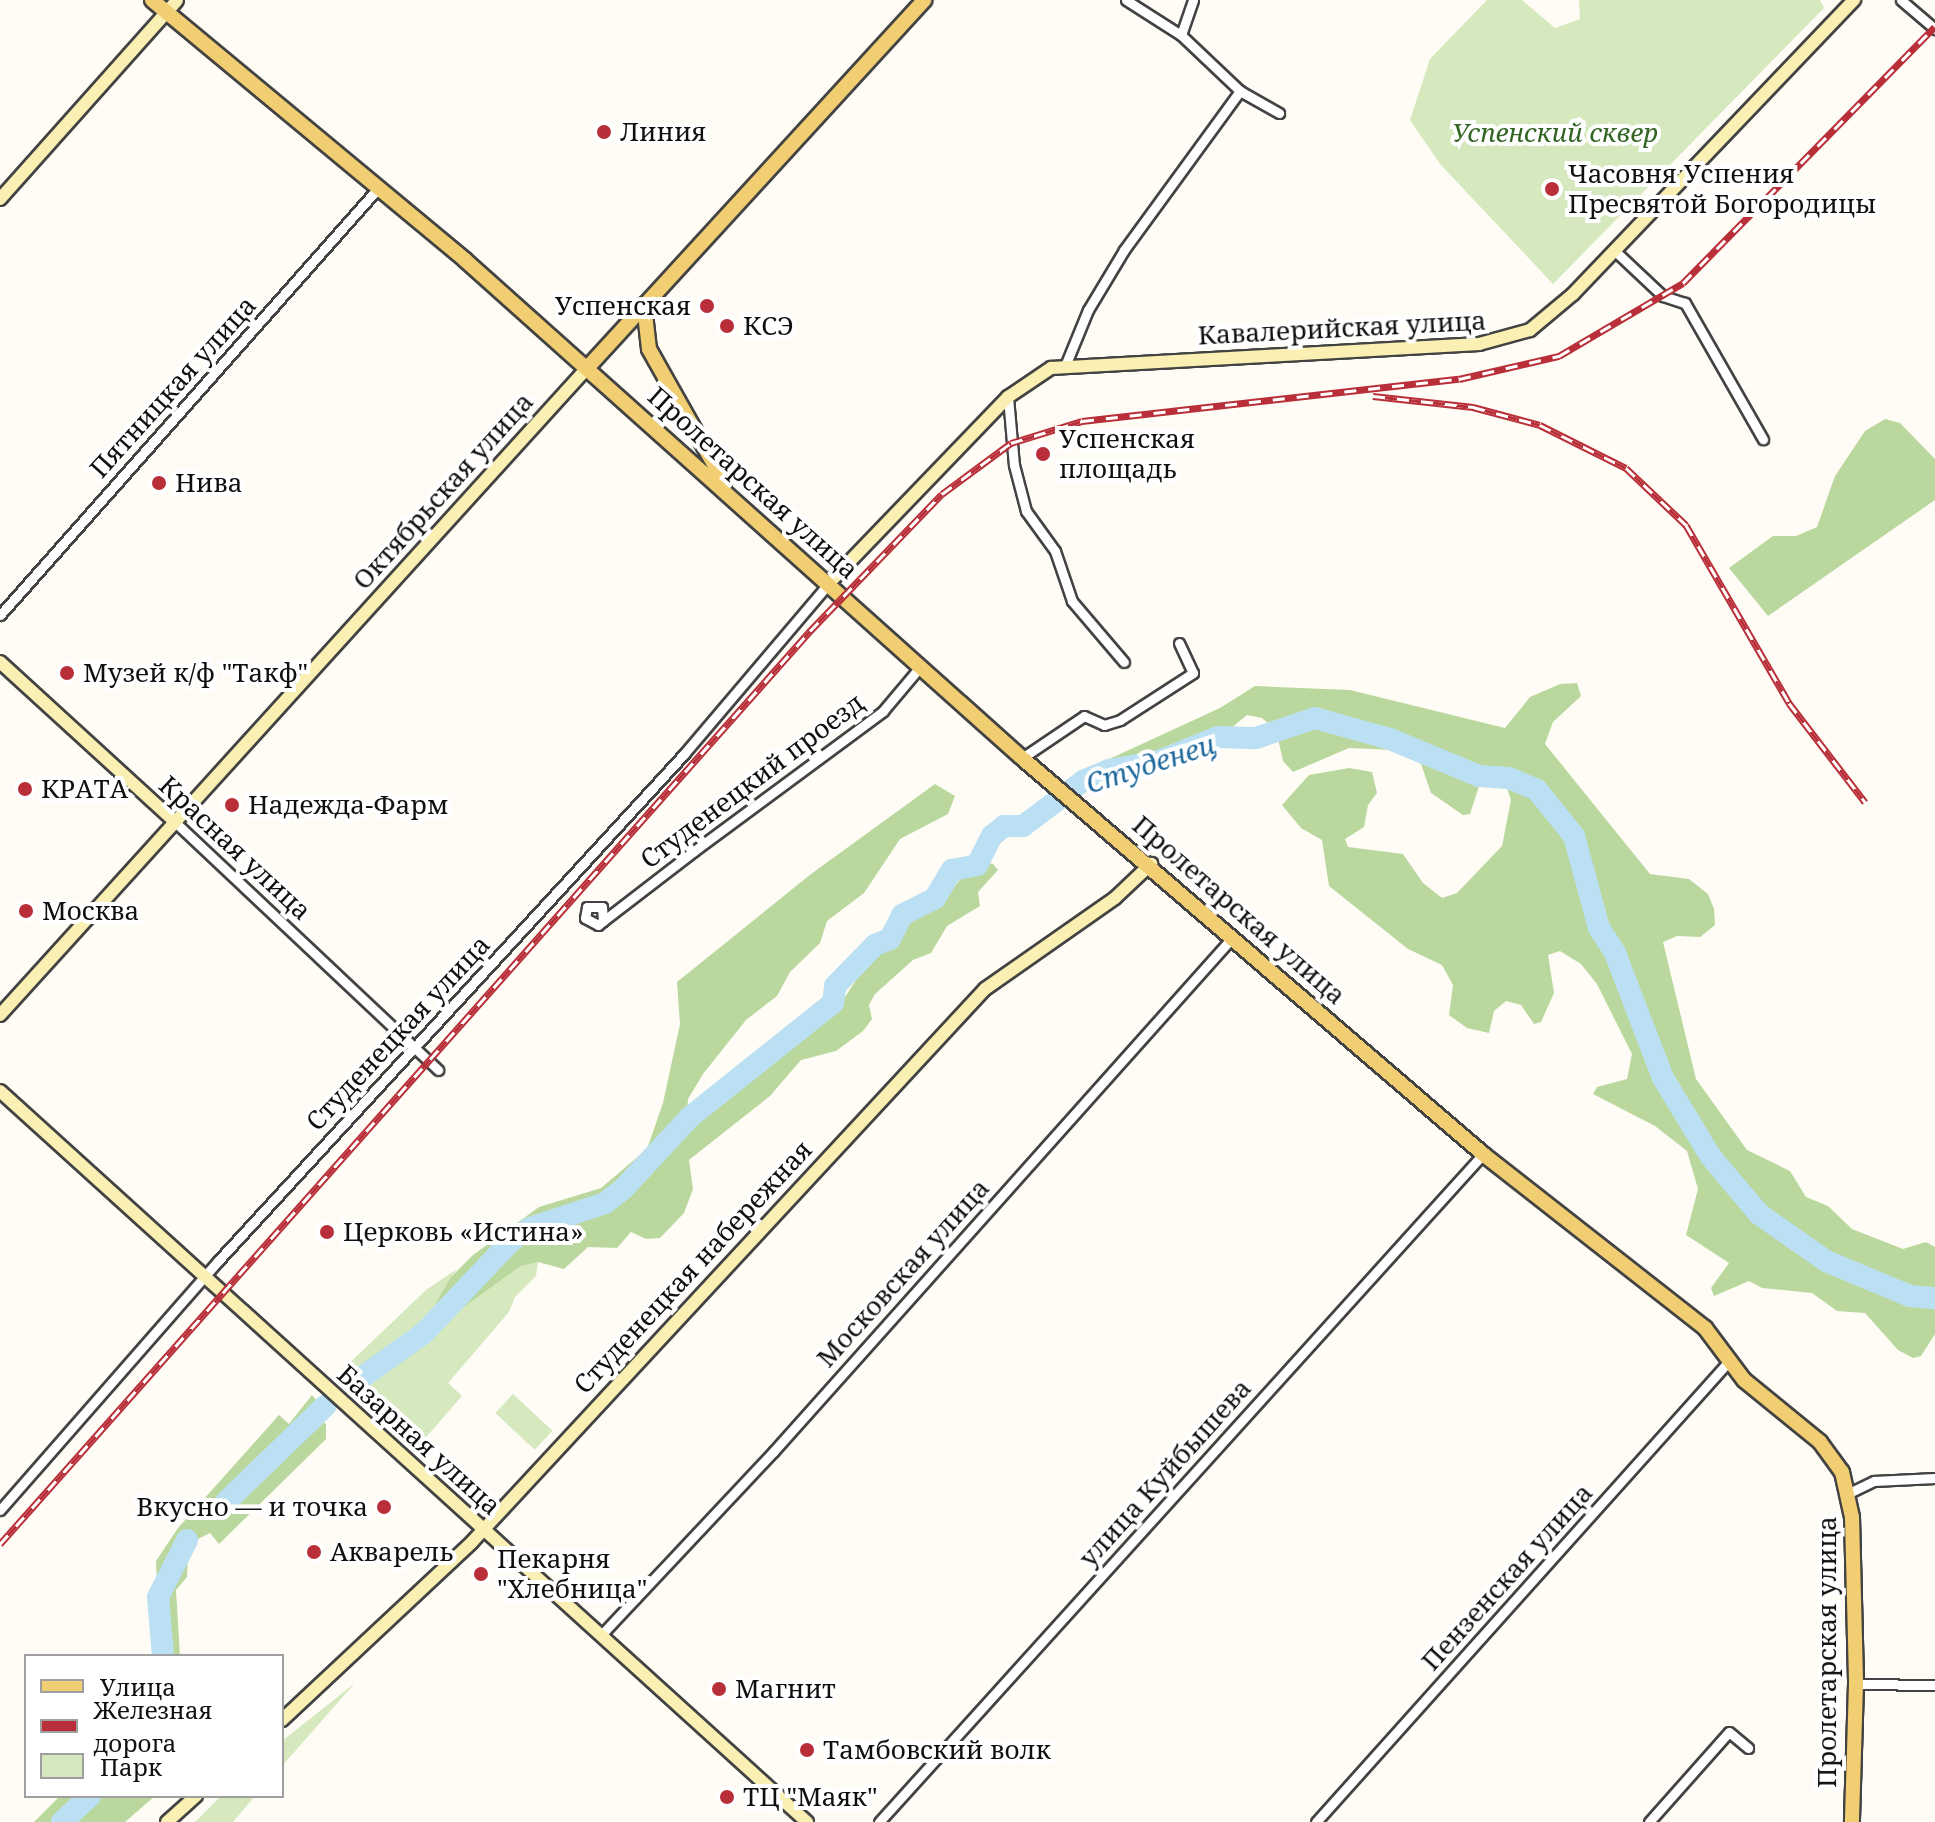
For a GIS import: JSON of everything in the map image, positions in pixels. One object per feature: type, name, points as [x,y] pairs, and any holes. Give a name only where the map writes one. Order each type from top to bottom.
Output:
[{"type":"main road","name":"Пролетарская улица","points":[[152,0],[379,187],[588,367],[730,492],[920,667],[1483,1154],[1705,1328],[1744,1380],[1820,1442],[1842,1472],[1849,1493],[1856,1684],[1852,1822]]},
{"type":"main road","name":"Октябрьская улица","points":[[588,367],[924,0]]},
{"type":"main road","points":[[644,305],[649,349],[730,492]]},
{"type":"street","points":[[0,199],[177,0]]},
{"type":"street","points":[[1126,0],[1181,35],[1240,91],[1279,113]]},
{"type":"street","points":[[1181,35],[1193,0]]},
{"type":"street","points":[[1901,0],[1935,29]]},
{"type":"street","name":"Кавалерийская улица","points":[[828,584],[1008,397],[1030,378],[1065,366],[1499,342],[1548,317],[1615,251],[1849,2]]},
{"type":"street","points":[[1065,366],[1088,310],[1124,250],[1240,91]]},
{"type":"street","name":"Пятницкая улица","points":[[0,615],[379,187]]},
{"type":"street","points":[[1615,251],[1663,296],[1685,303],[1763,439]]},
{"type":"street","name":"Октябрьская улица","points":[[0,1015],[588,367]]},
{"type":"street","points":[[1008,397],[1014,465],[1026,511],[1055,551],[1072,601],[1124,662]]},
{"type":"street","name":"Студенецкая улица","points":[[0,1510],[205,1276],[684,754],[828,584]]},
{"type":"street","points":[[1028,760],[1084,716],[1104,725],[1120,720],[1193,673],[1179,643]]},
{"type":"street","name":"Красная улица","points":[[0,662],[438,1070]]},
{"type":"street","name":"Студенецкий проезд","points":[[603,921],[883,711],[920,667]]},
{"type":"street","name":"Студенецкая набережная","points":[[284,1718],[484,1529],[985,989],[1115,898],[1151,864]]},
{"type":"street","name":"Московская улица","points":[[602,1634],[773,1452],[1232,938]]},
{"type":"street","name":"Базарная улица","points":[[0,1091],[807,1822]]},
{"type":"street","name":"улица Куйбышева","points":[[879,1822],[1483,1154]]},
{"type":"street","name":"Пензенская улица","points":[[1316,1822],[1729,1361]]},
{"type":"street","points":[[1849,1493],[1874,1481],[1935,1478]]},
{"type":"street","points":[[1856,1684],[1935,1685]]},
{"type":"street","points":[[1649,1822],[1729,1732],[1748,1748]]},
{"type":"street","points":[[167,1822],[194,1798]]},
{"type":"green space","name":"Успенский сквер","points":[[1487,0],[1522,0],[1555,28],[1580,19],[1579,0],[1820,0],[1824,8],[1553,284],[1440,164],[1410,120],[1430,59]]},
{"type":"green space","points":[[1885,419],[1900,423],[1935,459],[1935,500],[1768,616],[1729,568],[1773,536],[1796,536],[1817,527],[1835,476],[1865,431]]},
{"type":"green space","points":[[1577,683],[1581,696],[1553,722],[1545,744],[1650,874],[1689,879],[1708,894],[1714,909],[1715,925],[1700,937],[1677,936],[1663,942],[1696,1079],[1747,1150],[1790,1171],[1806,1197],[1828,1206],[1852,1229],[1903,1249],[1926,1242],[1935,1247],[1935,1334],[1921,1356],[1913,1358],[1898,1350],[1865,1313],[1837,1311],[1812,1293],[1762,1288],[1749,1281],[1714,1296],[1711,1288],[1729,1263],[1686,1235],[1698,1189],[1687,1151],[1655,1126],[1593,1094],[1597,1087],[1627,1079],[1632,1054],[1597,984],[1581,964],[1560,951],[1548,955],[1554,993],[1541,1022],[1534,1024],[1521,1005],[1506,1001],[1494,1011],[1489,1033],[1467,1028],[1449,1015],[1453,985],[1442,965],[1408,949],[1329,886],[1322,840],[1301,828],[1282,805],[1309,775],[1349,768],[1372,772],[1377,793],[1368,805],[1364,827],[1345,839],[1348,847],[1403,854],[1423,883],[1442,898],[1457,893],[1502,846],[1511,800],[1502,774],[1482,777],[1470,814],[1463,815],[1431,793],[1421,764],[1394,750],[1349,748],[1293,772],[1283,761],[1276,730],[1262,718],[1247,715],[1206,749],[1112,766],[1107,760],[1220,708],[1255,686],[1350,690],[1505,728],[1530,697],[1560,684]]},
{"type":"green space","points":[[935,784],[955,796],[948,814],[900,839],[864,893],[827,921],[820,943],[790,972],[777,996],[746,1020],[703,1074],[688,1099],[687,1114],[704,1116],[835,1012],[862,971],[906,924],[942,902],[963,876],[985,862],[993,864],[998,870],[978,892],[980,906],[947,926],[931,953],[913,960],[875,994],[869,1005],[872,1019],[863,1031],[836,1051],[801,1060],[770,1096],[689,1160],[693,1189],[684,1213],[660,1238],[646,1239],[631,1232],[617,1248],[588,1247],[564,1269],[538,1262],[521,1266],[457,1312],[437,1311],[436,1303],[451,1277],[473,1255],[539,1207],[601,1188],[647,1149],[663,1103],[680,1024],[677,982],[811,874]]},
{"type":"green space","points":[[538,1261],[536,1276],[515,1297],[509,1312],[448,1383],[462,1396],[421,1443],[339,1373],[426,1290],[457,1269],[451,1277],[457,1312],[521,1266]]},
{"type":"green space","points":[[513,1394],[552,1431],[535,1450],[495,1413]]},
{"type":"green space","points":[[312,1395],[317,1401],[310,1412],[326,1424],[326,1439],[219,1544],[210,1533],[198,1539],[188,1555],[187,1577],[176,1590],[180,1654],[160,1654],[156,1561],[178,1528],[279,1415],[289,1424]]},
{"type":"green space","points":[[355,1683],[284,1764],[284,1739]]},
{"type":"green space","points":[[58,1798],[153,1798],[125,1822],[34,1822]]},
{"type":"green space","points":[[219,1798],[253,1798],[233,1822],[195,1822]]},
{"type":"waterway","name":"Студенец","points":[[354,1383],[424,1333],[511,1241],[530,1228],[605,1203],[624,1188],[690,1117],[833,1003],[835,986],[875,945],[890,939],[902,915],[935,898],[952,870],[977,865],[992,836],[1004,826],[1023,826],[1083,781],[1109,770],[1159,761],[1218,737],[1256,738],[1315,718],[1390,739],[1479,776],[1509,778],[1537,790],[1574,836],[1599,928],[1615,953],[1663,1078],[1711,1157],[1759,1214],[1826,1261],[1910,1296],[1935,1298]]},
{"type":"waterway","name":"Студенец","points":[[226,1502],[326,1405]]},
{"type":"waterway","name":"Студенец","points":[[163,1654],[158,1597],[187,1540]]},
{"type":"waterway","name":"Студенец","points":[[62,1822],[88,1798]]},
{"type":"railway","points":[[0,1544],[810,631],[942,494],[1011,443],[1082,421],[1459,379],[1559,356],[1683,283],[1935,27]]},
{"type":"railway","points":[[1373,396],[1473,407],[1540,425],[1626,468],[1686,525],[1789,703],[1865,802]]},
{"type":"place","name":"Линия","points":[[604,132]]},
{"type":"place","name":"Часовня Успения Пресвятой Богородицы","points":[[1552,189]]},
{"type":"place","name":"Успенская","points":[[707,306]]},
{"type":"place","name":"КСЭ","points":[[727,326]]},
{"type":"place","name":"Успенская площадь","points":[[1043,454]]},
{"type":"place","name":"Нива","points":[[159,483]]},
{"type":"place","name":"Музей к/ф \"Такф\"","points":[[67,673]]},
{"type":"place","name":"КРАТА","points":[[25,789]]},
{"type":"place","name":"Надежда-Фарм","points":[[232,805]]},
{"type":"place","name":"Москва","points":[[26,911]]},
{"type":"place","name":"Церковь «Истина»","points":[[327,1232]]},
{"type":"place","name":"Вкусно — и точка","points":[[384,1507]]},
{"type":"place","name":"Акварель","points":[[314,1552]]},
{"type":"place","name":"Пекарня \"Хлебница\"","points":[[481,1574]]},
{"type":"place","name":"Магнит","points":[[719,1689]]},
{"type":"place","name":"Тамбовский волк","points":[[807,1750]]},
{"type":"place","name":"ТЦ \"Маяк\"","points":[[727,1797]]}]
